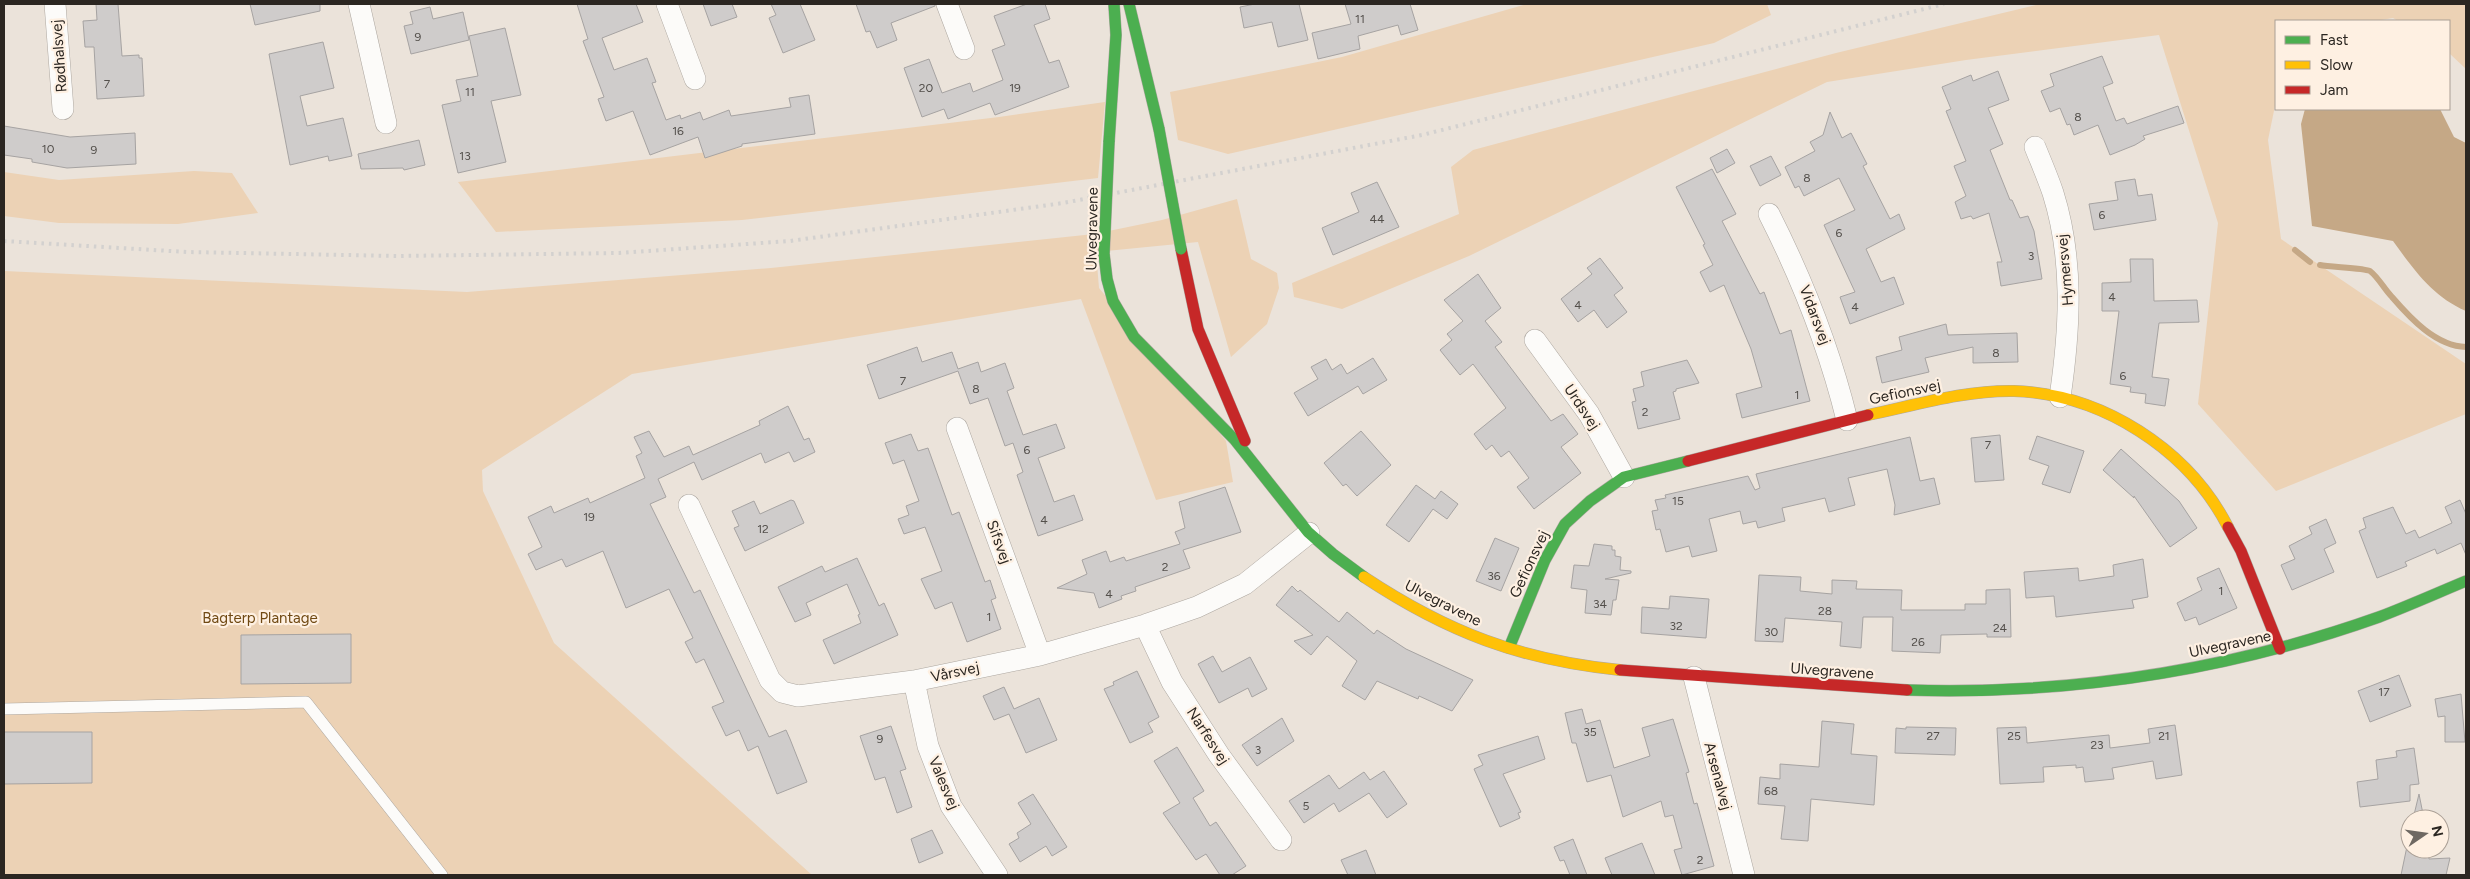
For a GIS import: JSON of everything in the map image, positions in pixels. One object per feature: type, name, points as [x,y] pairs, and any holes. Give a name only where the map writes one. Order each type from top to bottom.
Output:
[{"type":"street","name":"Rødhalsvej","points":[[55,4],[62,109]]},
{"type":"street","points":[[359,4],[386,123]]},
{"type":"street","points":[[667,4],[695,79]]},
{"type":"street","points":[[947,4],[964,49]]},
{"type":"street","name":"Ulvegravene","points":[[1114,4],[1116,35],[1104,254],[1105,275],[1118,314],[1142,348],[1198,401],[1253,459],[1309,533],[1380,587],[1427,616],[1470,635],[1508,648],[1565,663],[1694,677],[1906,690],[1999,690],[2063,687],[2161,675],[2280,649],[2367,622],[2466,582]]},
{"type":"street","name":"Ulvegravene","points":[[1130,4],[1159,129],[1198,329],[1253,459]]},
{"type":"street","name":"Hymersvej","points":[[2036,147],[2053,194],[2064,243],[2069,293],[2068,343],[2060,397]]},
{"type":"street","name":"Vidarsvej","points":[[1769,214],[1794,263],[1816,314],[1834,366],[1848,420]]},
{"type":"street","name":"Urdsvej","points":[[1535,340],[1590,414],[1624,477]]},
{"type":"street","name":"Gefionsvej","points":[[1508,648],[1545,560],[1565,524],[1590,501],[1624,477],[1848,420],[1968,394],[2014,392],[2060,397],[2107,413],[2150,437],[2188,469],[2218,507],[2232,534],[2280,649]]},
{"type":"street","name":"Sifsvej","points":[[958,428],[1040,655]]},
{"type":"street","name":"Vårsvej","points":[[689,505],[770,680],[782,692],[798,696],[914,681],[1040,655],[1146,625],[1197,608],[1246,584],[1309,533]]},
{"type":"street","name":"Narfesvej","points":[[1146,625],[1172,682],[1219,755],[1281,840]]},
{"type":"street","name":"Arsenalvej","points":[[1694,677],[1744,875]]},
{"type":"street","name":"Valesvej","points":[[914,681],[928,746],[951,806],[997,875]]},
{"type":"lane","points":[[4,708],[306,702],[442,875]]},
{"type":"green space","points":[[1527,4],[1767,4],[1771,15],[1714,43],[1228,154],[1178,140],[1170,92],[1342,57]]},
{"type":"green space","points":[[2040,4],[2466,4],[2466,69],[2450,54],[2450,20],[2396,20],[2393,18],[2381,20],[2275,20],[2275,106],[2268,140],[2281,239],[2466,364],[2466,414],[2276,491],[2198,404],[2218,223],[2159,35],[1966,60],[1827,82],[1469,256],[1342,309],[1294,297],[1292,283],[1459,214],[1451,167],[1473,150],[1836,53]]},
{"type":"green space","points":[[1105,102],[1098,178],[742,220],[496,232],[458,182],[999,117]]},
{"type":"green space","points":[[194,171],[232,173],[258,213],[178,224],[59,223],[4,216],[4,172],[59,180]]},
{"type":"green space","name":"Bagterp Plantage","points":[[1237,199],[1251,259],[1277,273],[1279,288],[1267,324],[1231,357],[1198,242],[1096,252],[1099,288],[1226,441],[1233,482],[1156,500],[1081,299],[632,374],[482,470],[483,491],[554,643],[812,875],[4,875],[4,271],[467,292],[771,268],[1094,234],[1162,220]]},
{"type":"shaded area","points":[[2305,110],[2440,110],[2454,137],[2466,143],[2466,311],[2444,298],[2425,282],[2393,241],[2312,226],[2301,124]]},
{"type":"building","points":[[96,4],[118,4],[122,56],[139,55],[139,58],[142,58],[144,96],[97,99],[94,47],[85,47],[83,21],[97,20]]},
{"type":"building","points":[[250,4],[320,4],[320,11],[255,25]]},
{"type":"building","points":[[577,4],[636,4],[643,22],[602,38],[614,70],[647,58],[656,82],[652,83],[666,120],[680,115],[681,119],[700,112],[703,120],[729,110],[731,116],[791,107],[789,98],[809,95],[815,134],[742,144],[742,146],[705,158],[698,137],[650,155],[633,111],[606,121],[598,99],[604,97],[583,41],[588,39]]},
{"type":"building","points":[[703,4],[732,4],[737,17],[711,26]]},
{"type":"building","points":[[771,4],[800,4],[815,40],[783,53],[769,18],[776,15]]},
{"type":"building","points":[[856,4],[935,4],[935,6],[891,23],[897,40],[877,48],[870,31],[866,32]]},
{"type":"building","points":[[1027,4],[1045,4],[1050,19],[1034,25],[1049,63],[1059,60],[1069,87],[995,115],[990,103],[948,119],[944,109],[922,117],[904,68],[929,59],[942,93],[970,83],[973,92],[1003,80],[992,50],[1005,45],[994,16]]},
{"type":"building","points":[[1255,4],[1299,4],[1308,40],[1278,47],[1272,22],[1244,28],[1240,7]]},
{"type":"building","points":[[1345,4],[1410,4],[1418,30],[1401,35],[1398,25],[1358,36],[1360,49],[1318,59],[1312,33],[1351,24]]},
{"type":"building","points":[[430,7],[433,19],[463,12],[469,40],[411,54],[404,26],[413,24],[410,12]]},
{"type":"building","points":[[505,28],[521,95],[491,101],[506,162],[458,173],[442,105],[461,101],[456,80],[478,76],[469,36]]},
{"type":"building","points":[[323,42],[334,88],[300,96],[307,126],[343,118],[352,156],[329,161],[328,156],[290,165],[269,54]]},
{"type":"building","points":[[2102,56],[2113,83],[2103,87],[2116,121],[2124,118],[2127,124],[2178,106],[2184,123],[2143,136],[2145,139],[2135,145],[2110,155],[2098,125],[2074,135],[2070,124],[2067,125],[2060,108],[2050,112],[2041,91],[2054,86],[2050,74]]},
{"type":"building","points":[[1998,71],[2009,100],[1988,108],[2003,144],[1990,150],[2010,200],[2012,200],[2020,218],[2028,216],[2034,231],[2042,279],[2001,286],[1997,262],[2002,262],[1989,213],[1973,219],[1971,216],[1961,219],[1955,202],[1966,196],[1954,166],[1966,161],[1946,111],[1951,109],[1942,87],[1971,75],[1973,81]]},
{"type":"building","points":[[1830,112],[1842,138],[1851,133],[1867,164],[1863,166],[1890,219],[1899,214],[1905,229],[1866,249],[1881,282],[1894,277],[1904,304],[1850,324],[1840,297],[1855,292],[1824,225],[1855,210],[1839,178],[1804,196],[1799,186],[1795,188],[1785,167],[1815,151],[1810,142],[1823,135]]},
{"type":"building","points":[[4,126],[70,137],[135,133],[136,164],[67,168],[32,162],[32,159],[4,155]]},
{"type":"building","points":[[419,140],[425,165],[404,170],[403,168],[361,169],[358,154]]},
{"type":"building","points":[[1727,149],[1735,163],[1717,173],[1710,158]]},
{"type":"building","points":[[1771,156],[1781,175],[1760,186],[1750,166]]},
{"type":"building","points":[[1712,169],[1736,214],[1722,221],[1760,294],[1764,292],[1780,334],[1791,330],[1810,401],[1742,418],[1736,394],[1762,387],[1751,349],[1724,285],[1710,292],[1700,272],[1713,265],[1703,245],[1705,244],[1676,187]]},
{"type":"building","points":[[2135,179],[2138,196],[2152,194],[2156,220],[2094,230],[2089,204],[2118,200],[2115,182]]},
{"type":"building","points":[[1377,182],[1399,227],[1333,255],[1322,228],[1359,212],[1351,193]]},
{"type":"building","points":[[1600,258],[1623,288],[1614,295],[1627,312],[1607,328],[1594,310],[1578,322],[1561,299],[1592,274],[1587,268]]},
{"type":"building","points":[[2130,259],[2153,259],[2154,301],[2197,300],[2199,322],[2159,323],[2152,377],[2169,379],[2165,406],[2145,403],[2146,394],[2130,392],[2131,387],[2110,384],[2119,311],[2102,311],[2102,283],[2131,282]]},
{"type":"building","points":[[1478,274],[1501,308],[1485,321],[1502,342],[1495,347],[1551,421],[1563,414],[1578,434],[1561,447],[1581,473],[1534,509],[1517,487],[1529,478],[1509,451],[1501,457],[1492,445],[1486,450],[1474,434],[1506,408],[1473,364],[1460,375],[1440,350],[1452,340],[1447,334],[1463,321],[1444,300]]},
{"type":"building","points":[[1946,324],[1948,335],[2017,333],[2018,362],[1973,363],[1973,347],[1925,358],[1929,372],[1882,383],[1876,357],[1902,350],[1899,337]]},
{"type":"building","points":[[917,347],[922,362],[952,352],[958,369],[978,362],[981,372],[1005,363],[1014,388],[1007,391],[1023,435],[1056,424],[1065,448],[1038,458],[1054,502],[1074,495],[1083,520],[1038,536],[1017,475],[1023,472],[1013,443],[1005,446],[988,398],[970,404],[958,371],[879,399],[867,365]]},
{"type":"building","points":[[1373,358],[1387,380],[1363,394],[1358,386],[1308,416],[1294,393],[1318,379],[1311,367],[1326,359],[1332,370],[1341,364],[1347,374]]},
{"type":"building","points":[[1687,360],[1699,383],[1676,389],[1673,392],[1680,419],[1638,429],[1632,402],[1636,401],[1633,389],[1644,386],[1641,372]]},
{"type":"building","points":[[788,406],[804,440],[809,438],[815,452],[794,462],[789,452],[765,463],[761,453],[702,480],[694,462],[658,479],[666,497],[650,504],[694,593],[700,590],[769,737],[786,730],[790,739],[807,782],[777,794],[758,746],[748,751],[739,730],[726,736],[712,707],[724,702],[704,659],[696,663],[685,642],[693,638],[669,589],[626,608],[603,551],[566,567],[562,559],[536,570],[528,554],[542,547],[528,517],[551,506],[554,513],[588,498],[590,503],[645,478],[636,456],[642,453],[634,437],[649,431],[664,457],[689,446],[693,455],[760,425],[759,421]]},
{"type":"building","points":[[1361,431],[1391,465],[1357,496],[1346,484],[1343,486],[1324,463]]},
{"type":"building","points":[[911,434],[918,451],[928,448],[952,515],[959,512],[985,582],[990,580],[996,598],[991,600],[1001,629],[967,642],[952,602],[935,609],[921,579],[942,571],[925,527],[904,534],[898,519],[909,515],[906,506],[919,501],[904,460],[893,464],[885,443]]},
{"type":"building","points":[[2000,435],[2004,480],[1975,482],[1971,438]]},
{"type":"building","points":[[2037,436],[2084,451],[2070,493],[2042,484],[2049,466],[2029,459]]},
{"type":"building","points":[[1910,437],[1920,481],[1934,478],[1940,504],[1894,515],[1895,505],[1887,469],[1848,478],[1855,505],[1829,512],[1825,498],[1782,508],[1785,521],[1758,528],[1756,521],[1743,524],[1740,511],[1709,519],[1717,551],[1692,557],[1689,546],[1666,552],[1660,529],[1656,530],[1652,511],[1658,510],[1655,500],[1666,498],[1665,495],[1748,476],[1755,490],[1760,488],[1756,474]]},
{"type":"building","points":[[2121,449],[2179,501],[2197,528],[2170,547],[2134,496],[2134,498],[2103,470]]},
{"type":"building","points":[[1416,485],[1435,499],[1441,491],[1458,504],[1447,519],[1433,509],[1409,542],[1386,525]]},
{"type":"building","points":[[1225,487],[1241,532],[1183,550],[1190,568],[1135,587],[1136,591],[1121,596],[1122,599],[1099,608],[1094,593],[1057,588],[1087,574],[1082,560],[1106,551],[1110,562],[1124,557],[1126,561],[1180,544],[1175,532],[1185,528],[1179,502]]},
{"type":"building","points":[[791,500],[794,501],[804,523],[745,551],[734,528],[739,526],[732,511],[754,501],[760,514]]},
{"type":"building","points":[[2460,500],[2466,514],[2466,555],[2461,543],[2437,554],[2435,549],[2405,562],[2407,566],[2377,578],[2359,531],[2366,528],[2363,518],[2393,507],[2406,534],[2415,530],[2419,538],[2452,523],[2445,507]]},
{"type":"building","points":[[2326,519],[2336,543],[2324,549],[2334,572],[2292,590],[2281,565],[2295,559],[2289,546],[2312,534],[2309,527]]},
{"type":"building","points":[[1495,538],[1519,548],[1501,591],[1476,581]]},
{"type":"building","points":[[1594,544],[1612,546],[1612,550],[1615,550],[1615,556],[1621,557],[1620,570],[1631,571],[1631,573],[1605,579],[1619,580],[1616,600],[1613,600],[1611,615],[1585,613],[1587,590],[1571,588],[1574,565],[1589,566]]},
{"type":"building","points":[[857,558],[879,606],[884,603],[898,635],[834,664],[823,640],[861,623],[858,615],[860,614],[847,584],[806,603],[811,615],[795,622],[778,587],[822,566],[825,572]]},
{"type":"building","points":[[2143,559],[2148,597],[2132,600],[2134,608],[2056,617],[2054,596],[2026,598],[2024,572],[2078,568],[2079,581],[2114,576],[2113,565]]},
{"type":"building","points":[[2219,568],[2237,608],[2199,625],[2196,617],[2185,621],[2177,603],[2202,590],[2197,578]]},
{"type":"building","points":[[1759,575],[1801,577],[1800,591],[1832,594],[1832,580],[1857,581],[1856,589],[1902,590],[1901,610],[1965,610],[1965,604],[1986,604],[1986,590],[2010,589],[2011,637],[1987,637],[1987,634],[1941,635],[1940,653],[1892,651],[1893,617],[1863,617],[1861,648],[1840,646],[1842,622],[1785,618],[1783,642],[1755,641]]},
{"type":"building","points":[[1292,586],[1298,592],[1300,590],[1339,622],[1347,612],[1374,634],[1377,630],[1406,649],[1473,680],[1452,711],[1419,696],[1418,699],[1377,681],[1365,700],[1342,686],[1357,661],[1327,636],[1311,655],[1294,641],[1313,635],[1276,605]]},
{"type":"building","points":[[1670,596],[1709,599],[1706,638],[1641,633],[1642,607],[1669,609]]},
{"type":"building","points":[[351,634],[351,683],[241,684],[241,635]]},
{"type":"building","points":[[1213,656],[1222,672],[1250,657],[1267,689],[1252,697],[1248,688],[1219,703],[1198,664]]},
{"type":"building","points":[[1137,671],[1159,717],[1148,723],[1153,732],[1130,743],[1104,689],[1114,685],[1113,682]]},
{"type":"building","points":[[2399,675],[2411,706],[2370,722],[2358,691]]},
{"type":"building","points":[[1004,687],[1014,709],[1039,698],[1057,740],[1026,753],[1009,714],[994,720],[983,696]]},
{"type":"building","points":[[2461,694],[2465,742],[2445,742],[2445,716],[2438,717],[2435,699]]},
{"type":"building","points":[[1582,709],[1586,724],[1600,720],[1614,768],[1650,756],[1642,728],[1673,719],[1689,772],[1686,773],[1694,804],[1697,803],[1714,866],[1682,875],[1674,850],[1682,848],[1673,815],[1665,817],[1661,801],[1623,817],[1611,775],[1587,782],[1576,743],[1572,743],[1565,713]]},
{"type":"building","points":[[1282,718],[1294,741],[1257,766],[1242,745]]},
{"type":"building","points":[[1822,721],[1854,724],[1851,754],[1877,756],[1874,805],[1811,799],[1808,841],[1781,839],[1785,806],[1758,804],[1760,777],[1780,779],[1780,764],[1819,767]]},
{"type":"building","points":[[2175,725],[2182,775],[2156,779],[2153,761],[2112,768],[2114,779],[2085,782],[2083,767],[2076,768],[2076,765],[2043,767],[2044,782],[2000,784],[1997,728],[2026,727],[2027,743],[2109,735],[2110,748],[2150,743],[2148,729]]},
{"type":"building","points":[[891,726],[906,769],[900,771],[912,807],[897,813],[885,777],[875,780],[860,736]]},
{"type":"building","points":[[1906,727],[1956,728],[1955,755],[1895,753],[1896,728],[1906,729]]},
{"type":"building","points":[[4,732],[92,732],[92,783],[4,784]]},
{"type":"building","points":[[1538,736],[1545,759],[1503,774],[1521,812],[1518,813],[1520,818],[1500,827],[1474,769],[1483,765],[1478,755]]},
{"type":"building","points":[[1177,747],[1204,791],[1193,798],[1210,826],[1216,822],[1246,866],[1232,875],[1220,875],[1206,854],[1196,860],[1163,813],[1180,803],[1154,761]]},
{"type":"building","points":[[2414,748],[2419,784],[2410,785],[2410,801],[2360,807],[2357,782],[2378,779],[2376,760],[2397,757],[2396,751]]},
{"type":"building","points":[[1384,771],[1407,804],[1387,818],[1369,793],[1339,812],[1334,803],[1304,823],[1289,801],[1329,775],[1339,789],[1364,772],[1370,780]]},
{"type":"building","points":[[1033,794],[1067,847],[1052,856],[1046,846],[1020,862],[1009,844],[1019,838],[1017,833],[1031,824],[1018,803]]},
{"type":"building","points":[[2419,794],[2422,809],[2415,809]]},
{"type":"building","points":[[932,830],[943,853],[919,863],[911,839]]},
{"type":"building","points":[[1573,839],[1587,875],[1570,875],[1564,860],[1560,861],[1554,847]]},
{"type":"building","points":[[1642,843],[1655,875],[1612,875],[1605,858]]},
{"type":"building","points":[[1366,850],[1376,875],[1348,875],[1341,860]]},
{"type":"building","points":[[2404,859],[2450,859],[2446,875],[2401,875]]},
{"type":"waterway","points":[[2295,250],[2310,262]]},
{"type":"waterway","points":[[2320,265],[2370,271],[2399,305],[2425,330],[2444,342],[2466,347]]},
{"type":"railway","points":[[4,241],[187,252],[398,256],[619,253],[790,241],[1063,203],[1422,135],[1944,4]]},
{"type":"traffic: fast","points":[[1109,142],[1116,35],[1114,4]]},
{"type":"traffic: fast","points":[[1129,4],[1159,129]]},
{"type":"traffic: fast","points":[[1159,129],[1181,249]]},
{"type":"traffic: fast","points":[[1104,254],[1109,142]]},
{"type":"traffic: fast","points":[[1104,254],[1107,279],[1113,301],[1134,337],[1235,440],[1308,532],[1364,577]]},
{"type":"traffic: fast","points":[[1509,648],[1545,560],[1565,524],[1590,501],[1624,477],[1688,461]]},
{"type":"traffic: fast","points":[[1907,690],[1967,691],[2087,683],[2146,676],[2205,665],[2264,652],[2322,636],[2379,617],[2466,581]]},
{"type":"traffic: slow","points":[[1868,415],[1941,399],[1996,391],[2047,395],[2079,403],[2110,415],[2139,431],[2166,450],[2190,473],[2211,499],[2228,527]]},
{"type":"traffic: slow","points":[[1364,577],[1425,613],[1455,628],[1486,640],[1517,651],[1549,659],[1620,670]]},
{"type":"traffic: jam","points":[[1181,249],[1198,329],[1245,441]]},
{"type":"traffic: jam","points":[[1688,461],[1868,415]]},
{"type":"traffic: jam","points":[[2228,527],[2241,551],[2280,649]]},
{"type":"traffic: jam","points":[[1620,670],[1907,690]]}]
